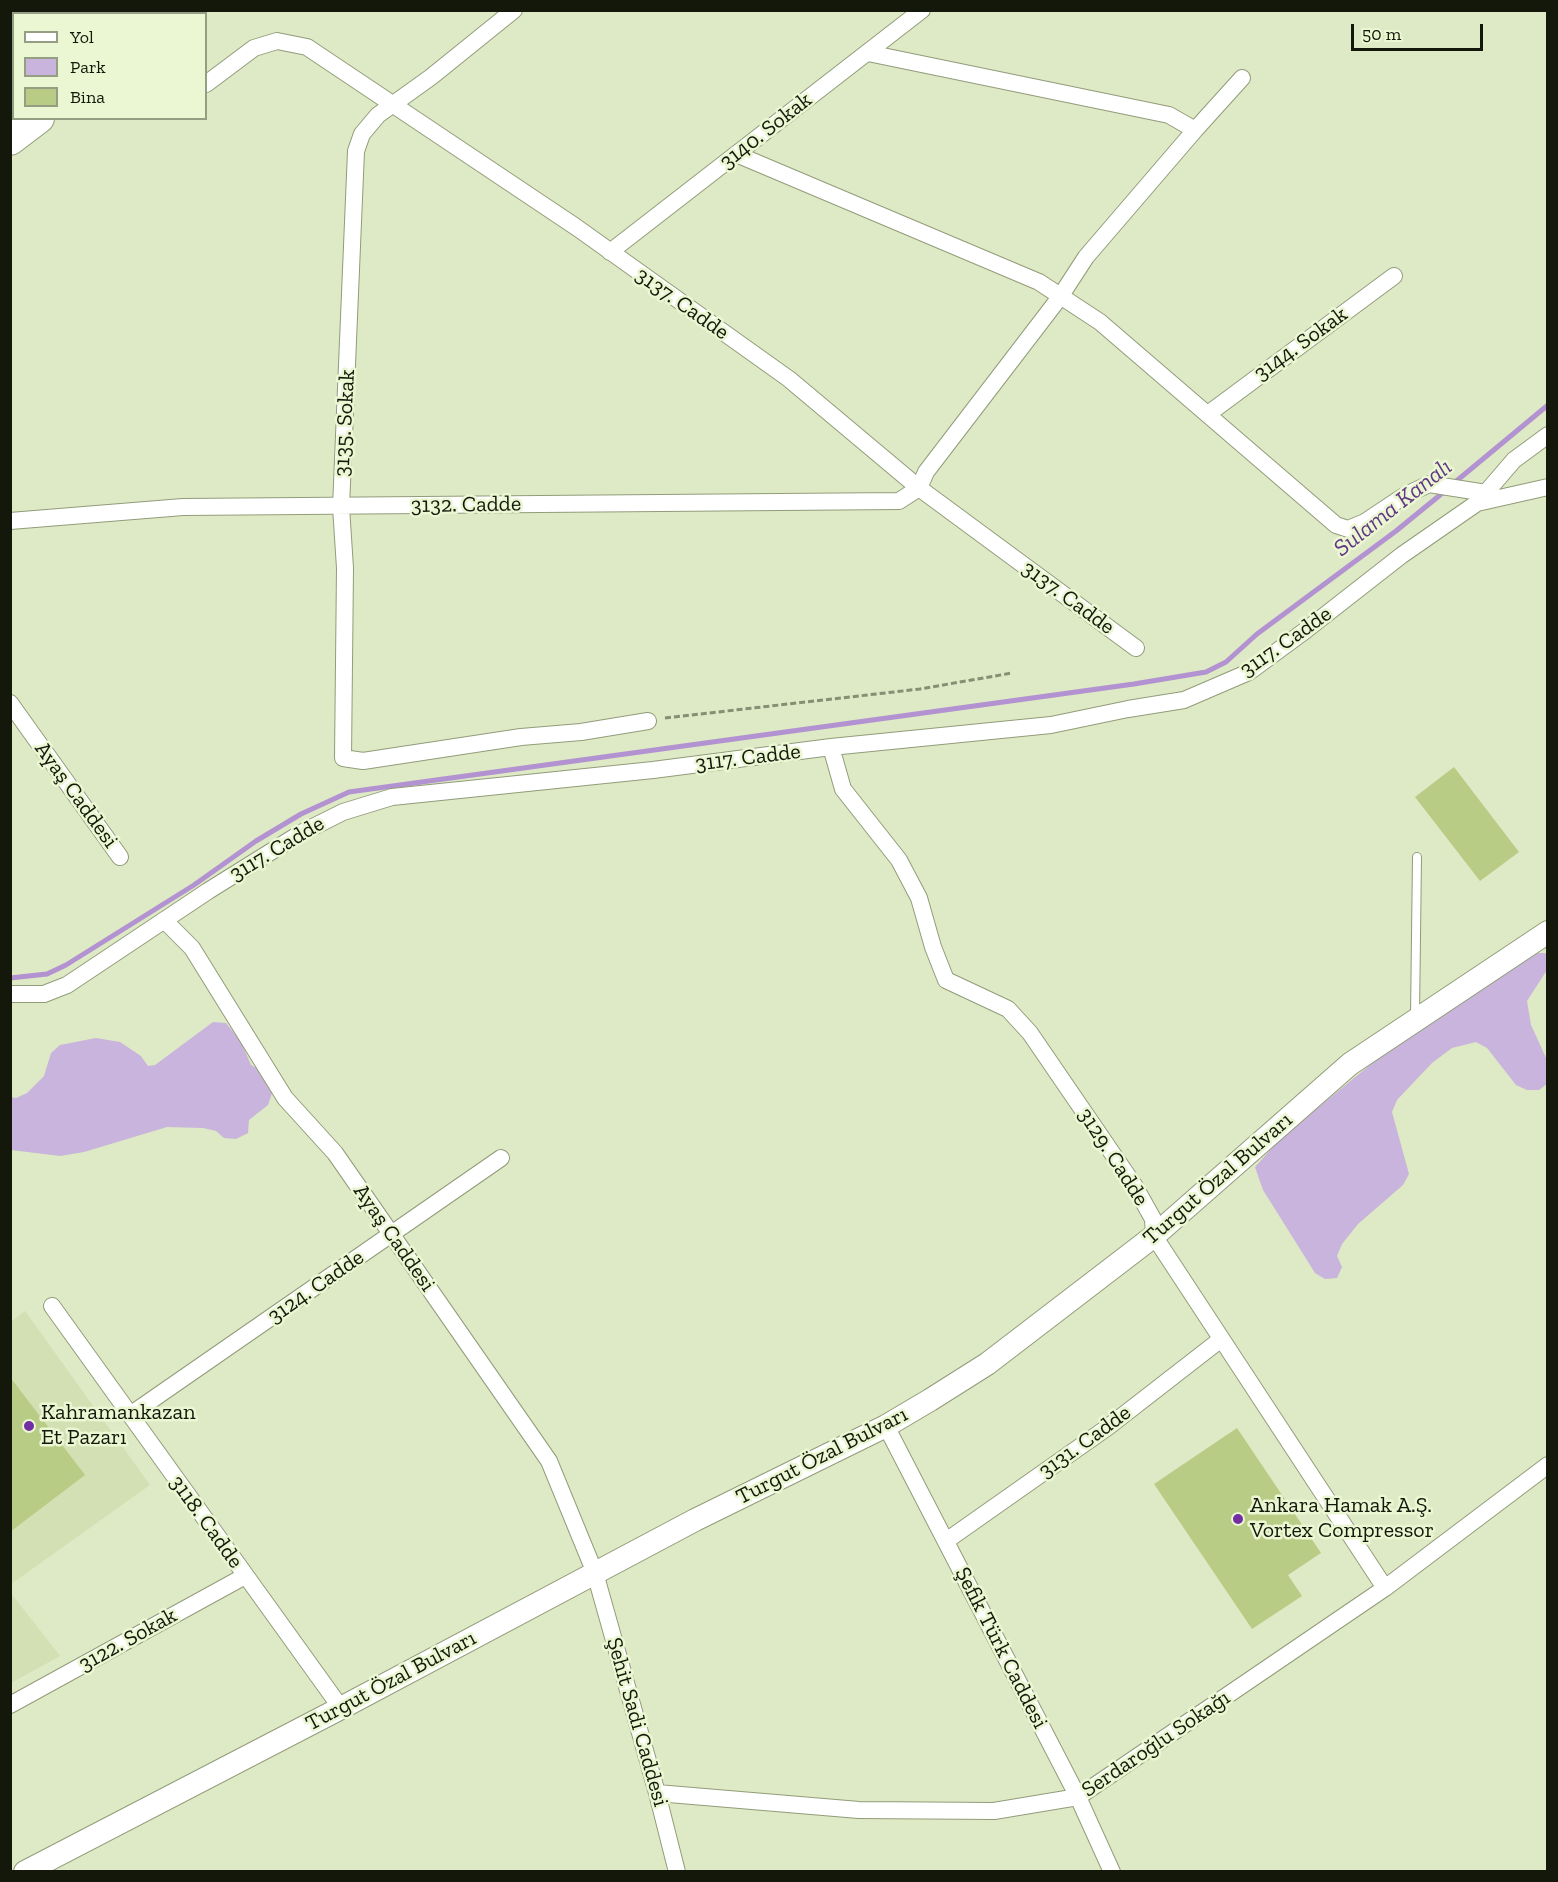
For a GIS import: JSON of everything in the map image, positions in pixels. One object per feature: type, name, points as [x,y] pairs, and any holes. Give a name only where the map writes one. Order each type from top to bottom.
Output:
[{"type":"highway","points":[[10,140],[36,120]]},
{"type":"street","name":"3135. Sokak","points":[[514,10],[431,77],[378,115],[362,134],[356,151],[341,507],[345,568],[343,758],[363,761],[521,737],[581,732],[648,721]]},
{"type":"street","name":"3140. Sokak","points":[[610,252],[922,10]]},
{"type":"street","name":"3137. Cadde","points":[[207,83],[254,48],[277,41],[307,47],[394,103],[610,252],[789,380],[919,488],[1136,648]]},
{"type":"street","points":[[868,52],[1169,114],[1195,130]]},
{"type":"street","points":[[919,488],[926,472],[1060,297],[1086,257],[1242,78]]},
{"type":"street","points":[[736,154],[1039,282],[1100,322],[1336,525],[1348,529],[1365,522],[1404,496],[1429,484],[1481,498],[1548,488]]},
{"type":"street","name":"3144. Sokak","points":[[1208,414],[1394,276]]},
{"type":"street","points":[[1481,498],[1514,460],[1548,435]]},
{"type":"street","name":"3132. Cadde","points":[[10,521],[183,507],[899,501],[919,488]]},
{"type":"street","name":"3117. Cadde","points":[[10,994],[44,994],[67,985],[262,856],[320,822],[343,812],[392,797],[653,770],[831,747],[1051,725],[1184,700],[1249,672],[1481,498]]},
{"type":"street","name":"Ayaş Caddesi","points":[[10,704],[120,857]]},
{"type":"street","name":"3129. Cadde","points":[[831,747],[843,789],[899,860],[919,898],[933,947],[946,980],[1008,1009],[1030,1032],[1134,1185],[1153,1219],[1154,1236],[1220,1340],[1385,1588]]},
{"type":"street","name":"Ayaş Caddesi","points":[[164,920],[192,948],[285,1098],[335,1153],[549,1461],[595,1573]]},
{"type":"street","name":"Turgut Özal Bulvarı","points":[[25,1872],[695,1520],[886,1426],[987,1364],[1154,1236],[1350,1064],[1548,932]]},
{"type":"street","name":"3124. Cadde","points":[[130,1415],[501,1158]]},
{"type":"street","name":"3118. Cadde","points":[[52,1306],[341,1708]]},
{"type":"street","name":"3131. Cadde","points":[[946,1541],[1108,1427],[1220,1340]]},
{"type":"street","name":"Şefik Türk Caddesi","points":[[886,1426],[1078,1797],[1112,1872]]},
{"type":"street","name":"Serdaroğlu Sokağı","points":[[657,1793],[870,1810],[994,1811],[1078,1797],[1385,1588],[1548,1465]]},
{"type":"street","name":"Şehit Sadi Caddesi","points":[[595,1573],[677,1872]]},
{"type":"street","name":"3122. Sokak","points":[[10,1705],[245,1576]]},
{"type":"lane","points":[[1415,1020],[1417,857]]},
{"type":"path","points":[[648,721],[696,713],[920,689],[1012,673]]},
{"type":"shaded area","points":[[25,1311],[150,1485],[11,1584],[11,1322]]},
{"type":"shaded area","points":[[10,1592],[60,1656],[11,1683],[10,1683]]},
{"type":"green space","points":[[1533,953],[1547,955],[1547,970],[1527,1001],[1531,1025],[1547,1060],[1547,1084],[1539,1090],[1527,1090],[1516,1085],[1487,1048],[1476,1042],[1452,1048],[1432,1063],[1397,1100],[1392,1112],[1409,1174],[1403,1185],[1358,1224],[1342,1244],[1337,1256],[1342,1267],[1337,1278],[1325,1279],[1315,1273],[1263,1190],[1255,1167],[1282,1137],[1392,1047]]},
{"type":"green space","points":[[213,1022],[226,1023],[241,1042],[251,1065],[262,1071],[269,1081],[272,1093],[268,1105],[249,1120],[248,1133],[236,1139],[224,1138],[216,1131],[203,1128],[167,1127],[84,1152],[60,1156],[11,1150],[10,1097],[16,1098],[27,1093],[44,1076],[51,1053],[60,1045],[96,1038],[120,1042],[141,1056],[148,1066],[155,1065]]},
{"type":"building","points":[[1454,767],[1519,852],[1480,881],[1415,797]]},
{"type":"building","name":"Kahramankazan Et Pazarı","points":[[10,1377],[85,1475],[10,1532]]},
{"type":"building","name":"Ankara Hamak A.Ş. Vortex Compressor","points":[[1237,1428],[1321,1553],[1288,1575],[1302,1596],[1252,1629],[1154,1484]]},
{"type":"waterway","name":"Sulama Kanalı","points":[[1454,483],[1548,405]]},
{"type":"waterway","points":[[10,978],[47,974],[66,965],[194,885],[256,841],[301,814],[349,792],[1134,684],[1206,672],[1226,662],[1257,634],[1396,531],[1445,491]]},
{"type":"place","name":"Kahramankazan Et Pazarı","points":[[29,1426]]},
{"type":"place","name":"Ankara Hamak A.Ş. Vortex Compressor","points":[[1238,1519]]}]
